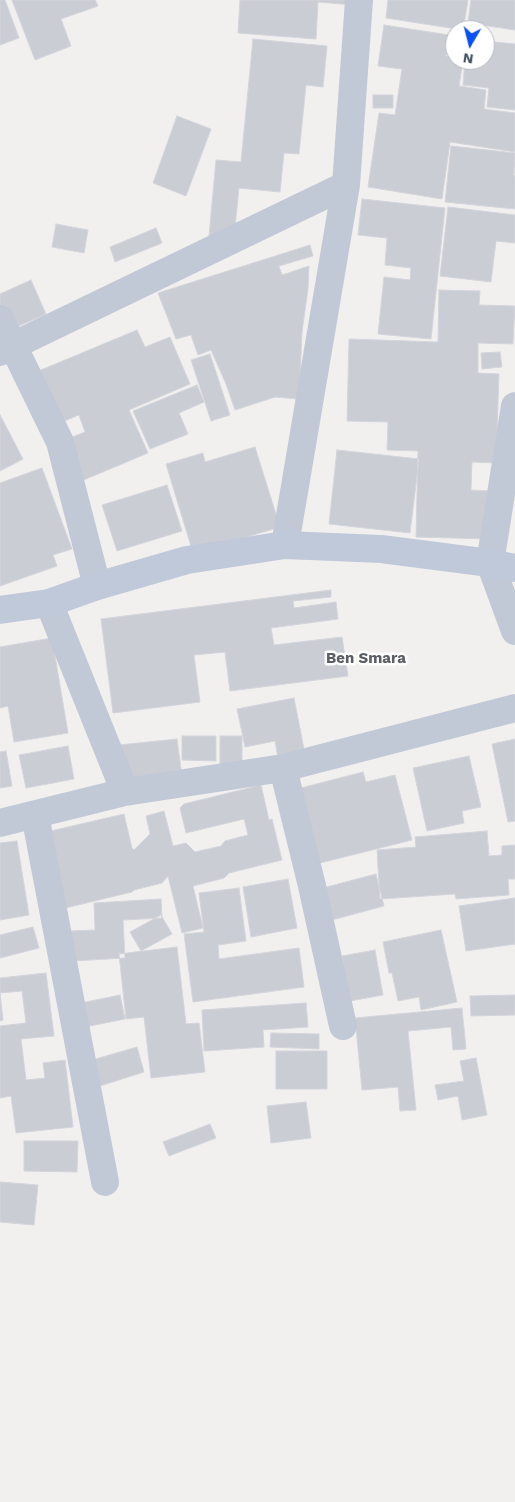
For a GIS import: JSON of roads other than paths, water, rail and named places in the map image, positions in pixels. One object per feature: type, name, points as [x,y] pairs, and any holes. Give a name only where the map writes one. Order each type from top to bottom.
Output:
[{"type":"main road","points":[[0,610],[49,603],[97,586],[187,560],[284,545],[381,549],[503,566]]},
{"type":"street","points":[[284,545],[346,185],[359,0]]},
{"type":"street","points":[[6,349],[346,185]]},
{"type":"street","points":[[0,319],[6,349],[60,442],[97,586]]},
{"type":"street","points":[[515,406],[503,566],[515,631]]},
{"type":"street","points":[[49,603],[125,792]]},
{"type":"street","points":[[0,823],[125,792],[283,768],[515,708]]},
{"type":"street","points":[[283,768],[312,886],[343,1026]]},
{"type":"street","points":[[35,815],[105,1182]]},
{"type":"district","name":"Ben Smara","points":[[366,659]]}]
